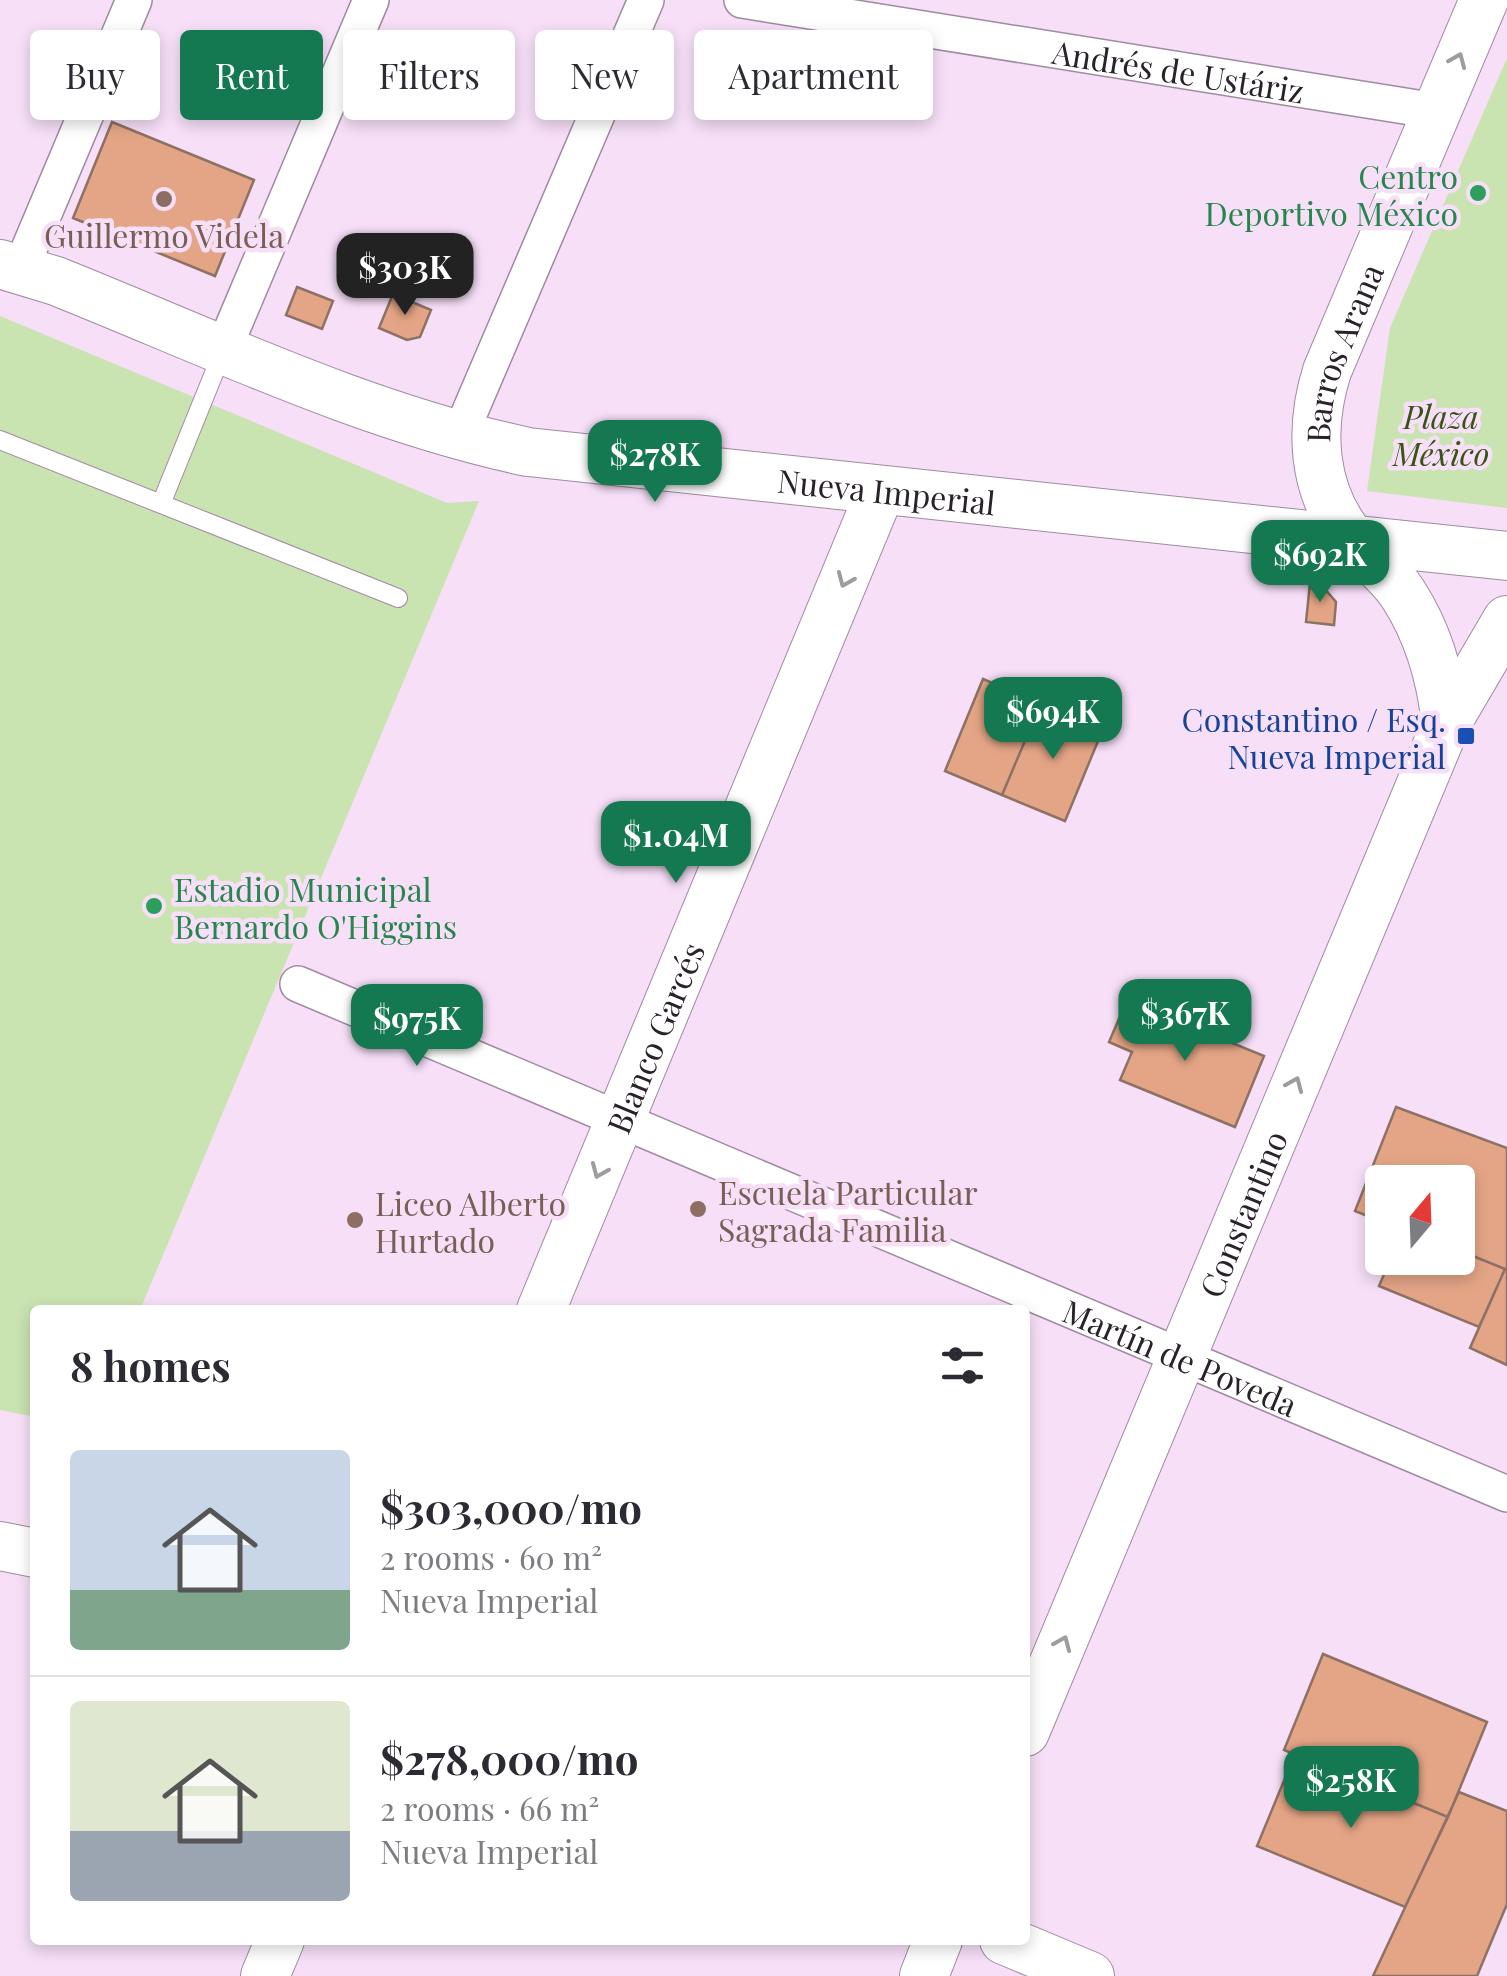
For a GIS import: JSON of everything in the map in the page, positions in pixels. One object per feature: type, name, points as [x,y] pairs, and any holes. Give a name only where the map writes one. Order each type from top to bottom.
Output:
[{"type":"street","points":[[10,266],[134,0]]},
{"type":"street","points":[[224,348],[371,0]]},
{"type":"street","points":[[459,438],[646,0]]},
{"type":"street","name":"Andrés de Ustáriz","points":[[742,0],[1436,111]]},
{"type":"street","name":"Barros Arana","points":[[1352,540],[1333,509],[1318,470],[1315,442],[1320,392],[1484,0]]},
{"type":"street","name":"Nueva Imperial","points":[[10,266],[459,438],[528,452],[1507,556]]},
{"type":"street","name":"Blanco Garcés","points":[[543,1305],[881,490]]},
{"type":"street","points":[[1352,540],[1393,581],[1420,622],[1442,688],[1446,724]]},
{"type":"street","name":"Constantino","points":[[1030,1720],[1446,724],[1507,620]]},
{"type":"street","name":"Martín de Poveda","points":[[298,984],[1507,1494]]},
{"type":"street","points":[[0,1546],[30,1552]]},
{"type":"street","points":[[265,1976],[278,1945]]},
{"type":"street","points":[[924,1976],[936,1945]]},
{"type":"street","points":[[1016,1945],[1090,1976]]},
{"type":"lane","points":[[161,504],[224,348]]},
{"type":"lane","points":[[0,440],[398,598]]},
{"type":"green space","name":"Plaza México","points":[[1507,58],[1507,508],[1367,491],[1390,328]]},
{"type":"green space","name":"Estadio Municipal Bernardo O'Higgins","points":[[0,316],[447,503],[479,501],[142,1305],[30,1305],[30,1416],[0,1410]]},
{"type":"building","name":"Guillermo Videla","points":[[112,122],[254,180],[215,276],[73,218]]},
{"type":"building","points":[[297,287],[333,301],[322,329],[286,315]]},
{"type":"building","points":[[393,294],[431,310],[420,337],[407,340],[379,328]]},
{"type":"building","points":[[1311,573],[1336,602],[1334,625],[1306,622]]},
{"type":"building","points":[[983,679],[1041,703],[1002,795],[945,771]]},
{"type":"building","points":[[1041,703],[1103,729],[1065,821],[1002,795]]},
{"type":"building","points":[[1127,1000],[1264,1056],[1235,1127],[1120,1080],[1132,1052],[1109,1042]]},
{"type":"building","points":[[1396,1107],[1507,1148],[1507,1270],[1475,1257],[1475,1165],[1373,1165]]},
{"type":"building","points":[[1365,1186],[1365,1215],[1355,1211]]},
{"type":"building","points":[[1475,1257],[1505,1269],[1479,1327],[1379,1286],[1384,1275],[1475,1275]]},
{"type":"building","points":[[1507,1270],[1507,1365],[1470,1348]]},
{"type":"building","points":[[1323,1654],[1487,1722],[1448,1817],[1284,1750]]},
{"type":"building","points":[[1295,1754],[1448,1817],[1405,1907],[1257,1846]]},
{"type":"building","points":[[1459,1792],[1507,1811],[1507,1904],[1477,1976],[1373,1976]]},
{"type":"place","name":"Centro Deportivo México","points":[[1478,193]]},
{"type":"place","name":"Guillermo Videla","points":[[164,199]]},
{"type":"place","name":"Constantino / Esq. Nueva Imperial","points":[[1466,736]]},
{"type":"place","name":"Estadio Municipal Bernardo O'Higgins","points":[[154,906]]},
{"type":"place","name":"Escuela Particular Sagrada Familia","points":[[698,1209]]},
{"type":"place","name":"Liceo Alberto Hurtado","points":[[355,1220]]}]
